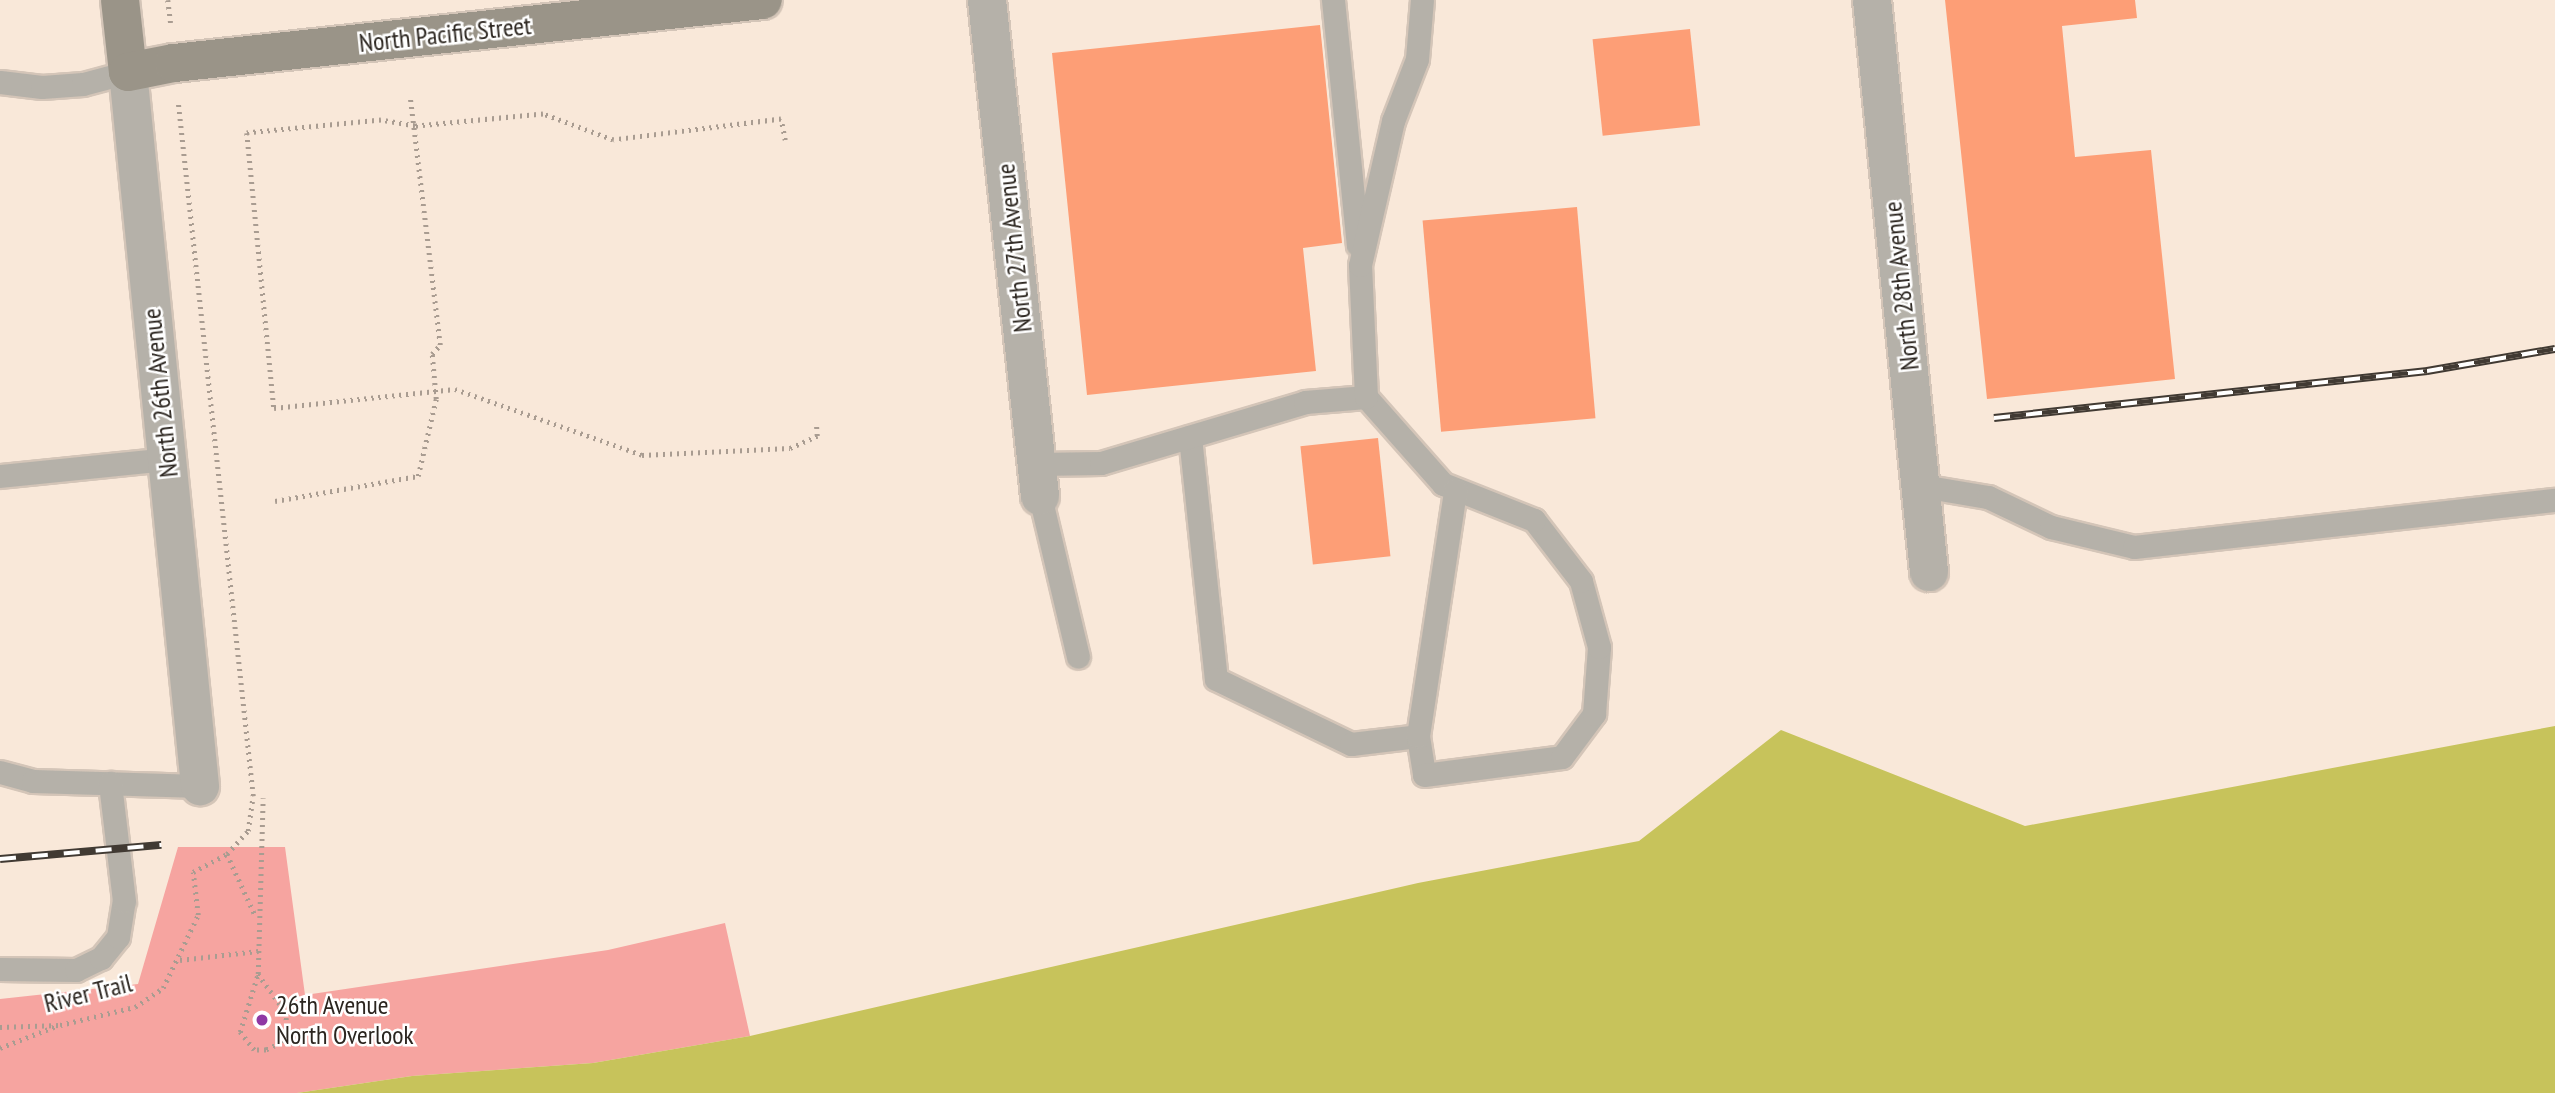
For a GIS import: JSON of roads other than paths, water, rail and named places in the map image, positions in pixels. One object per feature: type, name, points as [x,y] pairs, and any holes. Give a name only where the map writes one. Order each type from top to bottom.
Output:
[{"type":"street","name":"North 26th Avenue","points":[[120,0],[200,786]]},
{"type":"street","name":"North Pacific Street","points":[[128,72],[763,0]]},
{"type":"street","name":"North 27th Avenue","points":[[987,0],[1038,480]]},
{"type":"street","name":"North 28th Avenue","points":[[1872,0],[1929,572]]},
{"type":"lane","points":[[1333,0],[1360,265],[1366,397],[1443,484],[1534,520],[1581,581],[1598,647],[1594,714],[1562,757],[1424,775],[1418,736],[1455,490]]},
{"type":"lane","points":[[1360,265],[1393,121],[1417,59],[1422,0]]},
{"type":"lane","points":[[0,82],[42,87],[83,83],[128,72]]},
{"type":"lane","points":[[1078,657],[1038,480],[1306,402],[1366,397]]},
{"type":"lane","points":[[1189,437],[1216,679],[1351,744],[1418,736]]},
{"type":"lane","points":[[0,476],[167,459]]},
{"type":"lane","points":[[1922,486],[1988,497],[2051,527],[2134,547],[2555,500]]},
{"type":"lane","points":[[0,772],[33,780],[200,786]]},
{"type":"lane","points":[[0,970],[76,970],[101,958],[118,937],[124,901],[110,783]]},
{"type":"railway","points":[[1994,418],[2427,371],[2555,349]]},
{"type":"railway","points":[[0,859],[161,845]]},
{"type":"place","name":"26th Avenue North Overlook","points":[[262,1020]]}]
